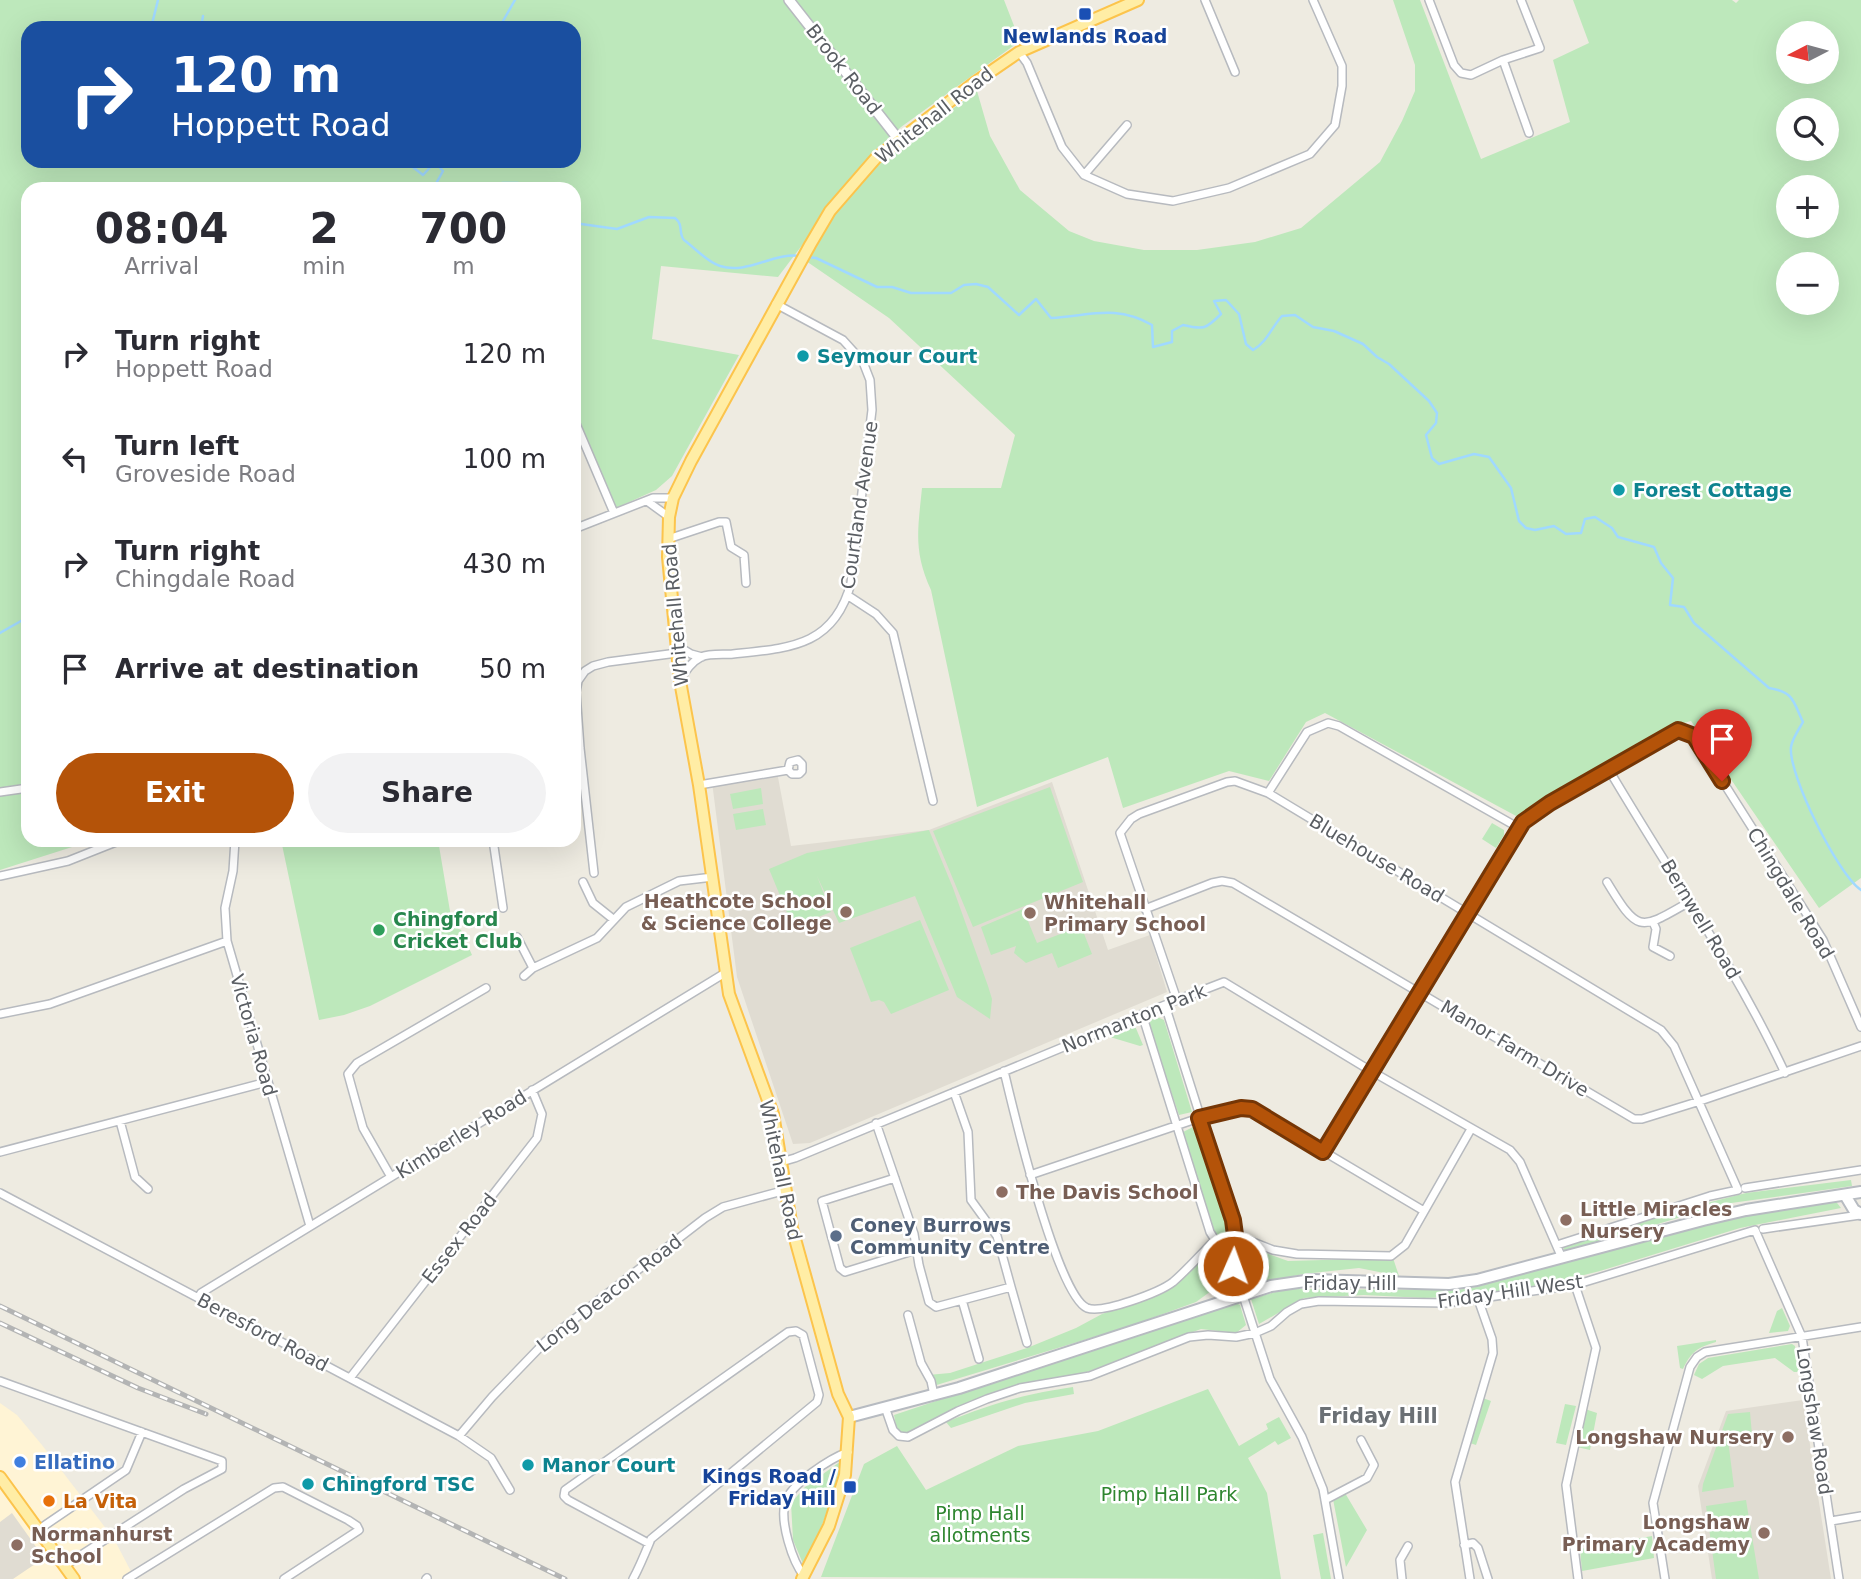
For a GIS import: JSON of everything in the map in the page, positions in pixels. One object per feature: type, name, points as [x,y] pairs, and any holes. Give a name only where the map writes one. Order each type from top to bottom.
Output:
[{"type":"main road","name":"Whitehall Road","points":[[849,1417],[840,1401],[792,1228],[773,1114],[734,1011],[725,973],[713,877],[676,649],[668,539],[669,517],[673,498],[810,245],[830,211],[876,158],[983,76],[1019,52],[1138,0]]},
{"type":"main road","name":"Friday Hill","points":[[849,1417],[934,1395],[1271,1286],[1312,1280],[1449,1284],[1478,1280],[1714,1217],[1861,1192]]},
{"type":"main road","points":[[1845,1195],[1854,1210],[1861,1215]]},
{"type":"main road","points":[[803,1577],[836,1509],[845,1475],[849,1417]]},
{"type":"main road","points":[[0,1477],[74,1579]]},
{"type":"street","name":"Brook Road","points":[[789,0],[899,140]]},
{"type":"street","points":[[1205,0],[1235,72]]},
{"type":"street","points":[[1019,52],[1027,63],[1062,147],[1084,175],[1127,194],[1173,201],[1229,188],[1310,154],[1335,125],[1342,86],[1342,66],[1313,0]]},
{"type":"street","points":[[1429,0],[1454,65],[1461,73],[1471,75],[1503,60],[1540,48],[1521,0]]},
{"type":"street","points":[[1503,60],[1529,133]]},
{"type":"street","points":[[1084,175],[1127,125]]},
{"type":"street","name":"Courtland Avenue","points":[[702,657],[790,648],[806,642],[831,622],[847,595],[872,410],[870,380],[863,362],[843,340],[776,304]]},
{"type":"street","points":[[581,435],[614,513]]},
{"type":"street","points":[[581,526],[653,498],[673,498]]},
{"type":"street","points":[[647,501],[669,517]]},
{"type":"street","points":[[668,539],[726,522],[731,547],[744,555],[746,583]]},
{"type":"street","points":[[847,595],[876,614],[892,633],[933,801]]},
{"type":"street","points":[[581,677],[593,666],[676,649],[702,657]]},
{"type":"street","points":[[680,681],[687,668],[702,657]]},
{"type":"street","points":[[1268,793],[1307,732],[1328,723],[1339,726],[1519,828]]},
{"type":"street","name":"Chingdale Road","points":[[1609,770],[1678,730],[1694,736],[1822,940],[1861,1027]]},
{"type":"street","points":[[699,785],[788,770]]},
{"type":"street","points":[[1323,1152],[1519,828],[1550,803],[1609,770]]},
{"type":"street","name":"Bernwell Road","points":[[1609,770],[1754,1008],[1785,1073]]},
{"type":"street","points":[[581,778],[594,873]]},
{"type":"street","name":"Bluehouse Road","points":[[1177,1000],[1120,833],[1131,818],[1235,781],[1268,793],[1661,1030],[1674,1046],[1741,1189]]},
{"type":"street","points":[[0,792],[21,789]]},
{"type":"street","points":[[0,876],[68,861],[103,847]]},
{"type":"street","name":"Victoria Road","points":[[235,847],[225,908],[227,941],[310,1226]]},
{"type":"street","points":[[495,847],[503,908]]},
{"type":"street","points":[[524,976],[533,968],[597,938],[626,907],[679,881],[713,877]]},
{"type":"street","points":[[583,882],[593,903],[614,919]]},
{"type":"street","points":[[1607,882],[1626,913],[1643,924],[1653,922],[1691,901]]},
{"type":"street","name":"Manor Farm Drive","points":[[1145,909],[1212,883],[1233,883],[1634,1119],[1700,1101],[1861,1046]]},
{"type":"street","points":[[1653,922],[1656,929],[1653,947],[1670,956]]},
{"type":"street","points":[[517,937],[533,968]]},
{"type":"street","points":[[0,1014],[50,1004],[227,941]]},
{"type":"street","name":"Kimberley Road","points":[[198,1298],[201,1293],[725,973]]},
{"type":"street","name":"Normanton Park","points":[[781,1162],[1224,982],[1371,1072],[1510,1150],[1520,1162],[1562,1258]]},
{"type":"street","points":[[391,1177],[362,1128],[348,1074],[357,1063],[485,988]]},
{"type":"street","points":[[1165,1005],[1233,1220],[1235,1235],[1227,1246]]},
{"type":"street","points":[[1142,1014],[1210,1232],[1215,1240],[1227,1246],[1270,1379],[1302,1437],[1323,1489],[1339,1579]]},
{"type":"street","points":[[1004,1071],[1047,1231],[1074,1295],[1086,1307],[1096,1309],[1115,1306],[1167,1286],[1215,1240]]},
{"type":"street","points":[[0,1152],[267,1082]]},
{"type":"street","name":"Essex Road","points":[[350,1378],[537,1138],[542,1114],[532,1090]]},
{"type":"street","points":[[954,1092],[968,1132],[971,1200],[998,1237],[1027,1343]]},
{"type":"street","points":[[1030,1175],[1199,1118],[1241,1108],[1252,1109],[1424,1212]]},
{"type":"street","points":[[120,1121],[135,1177],[148,1189]]},
{"type":"street","points":[[876,1124],[914,1234],[932,1306],[1011,1287]]},
{"type":"street","points":[[1235,1235],[1273,1250],[1297,1254],[1391,1256],[1405,1245],[1471,1129]]},
{"type":"street","points":[[1557,1245],[1705,1197],[1861,1170]]},
{"type":"street","points":[[895,1178],[822,1201],[840,1268],[845,1272],[916,1250]]},
{"type":"street","name":"Long Deacon Road","points":[[460,1436],[501,1387],[546,1341],[705,1218],[723,1207],[786,1190]]},
{"type":"street","name":"Beresford Road","points":[[0,1193],[460,1436],[491,1458],[510,1490]]},
{"type":"street","name":"Friday Hill West","points":[[885,1407],[896,1433],[908,1437],[958,1411],[1007,1392],[1090,1376],[1198,1335],[1236,1337],[1264,1330],[1301,1304],[1319,1301],[1446,1303],[1575,1285],[1759,1229],[1861,1215]]},
{"type":"street","name":"Longshaw Road","points":[[1759,1229],[1802,1337],[1839,1579]]},
{"type":"street","points":[[1575,1285],[1596,1348],[1566,1485],[1578,1579]]},
{"type":"street","points":[[962,1300],[979,1359]]},
{"type":"street","points":[[1470,1579],[1456,1476],[1494,1346],[1478,1300]]},
{"type":"street","points":[[908,1315],[920,1363],[931,1381],[934,1395]]},
{"type":"street","points":[[1665,1579],[1653,1503],[1690,1367],[1697,1357],[1705,1352],[1861,1327]]},
{"type":"street","points":[[796,1331],[803,1335],[819,1395],[817,1402],[811,1410],[648,1543],[568,1500],[564,1496],[565,1490],[788,1332],[796,1331]]},
{"type":"street","points":[[811,1364],[829,1360]]},
{"type":"street","points":[[0,1381],[222,1461],[224,1466],[64,1566]]},
{"type":"street","points":[[38,1530],[126,1469],[142,1432]]},
{"type":"street","points":[[1325,1500],[1367,1478],[1374,1465],[1361,1440]]},
{"type":"street","points":[[803,1577],[788,1541],[785,1501],[790,1493],[818,1468],[833,1457],[848,1452]]},
{"type":"street","points":[[127,1579],[274,1488],[288,1488],[348,1520],[359,1530],[284,1579]]},
{"type":"street","points":[[1831,1521],[1861,1516]]},
{"type":"street","points":[[633,1579],[649,1549],[648,1543]]},
{"type":"street","points":[[1464,1545],[1473,1543],[1478,1548],[1488,1579]]},
{"type":"street","points":[[1402,1579],[1400,1560],[1408,1546]]},
{"type":"shaded area","name":"Heathcote School & Science College","points":[[777,772],[791,846],[929,830],[1052,782],[1108,950],[1150,935],[1167,992],[810,1143],[793,1144],[737,977],[712,782]]},
{"type":"shaded area","name":"Longshaw Primary Academy","points":[[1803,1400],[1831,1579],[1712,1579],[1698,1486],[1726,1411]]},
{"type":"shaded area","points":[[0,1403],[17,1415],[42,1445],[114,1539],[135,1579],[0,1579]]},
{"type":"shaded area","name":"Normanhurst School","points":[[12,1513],[44,1558],[13,1579],[0,1579],[0,1522]]},
{"type":"green space","points":[[0,0],[1004,0],[1020,41],[901,127],[869,157],[825,207],[806,240],[778,277],[661,266],[652,339],[739,355],[672,476],[656,490],[616,508],[581,424],[581,182],[21,182],[21,847],[72,847],[0,870]]},
{"type":"green space","points":[[1393,0],[1420,0],[1481,159],[1570,122],[1553,60],[1589,43],[1573,0],[1732,0],[1736,3],[1739,0],[1861,0],[1861,878],[1819,908],[1691,721],[1665,728],[1518,817],[1325,713],[1306,722],[1269,781],[1229,771],[1123,808],[1108,757],[977,807],[931,590],[921,563],[918,528],[920,503],[922,488],[1001,488],[1015,435],[889,318],[806,261],[828,219],[876,165],[977,91],[990,136],[1020,190],[1069,231],[1094,241],[1144,250],[1197,250],[1255,242],[1301,228],[1380,162],[1415,91],[1415,65]]},
{"type":"green space","points":[[1050,787],[1083,882],[973,927],[933,831]]},
{"type":"green space","points":[[761,788],[763,804],[733,809],[730,794]]},
{"type":"green space","points":[[763,809],[766,825],[736,830],[733,814]]},
{"type":"green space","points":[[1492,823],[1504,830],[1496,848],[1482,839]]},
{"type":"green space","points":[[929,830],[988,986],[992,999],[990,1019],[957,997],[915,896],[839,923],[817,876],[831,912],[793,927],[769,869],[807,853]]},
{"type":"green space","name":"Chingford Cricket Club","points":[[282,847],[439,847],[451,917],[461,930],[472,955],[370,1006],[319,1020]]},
{"type":"green space","points":[[1023,909],[1037,943],[1081,926],[1092,954],[1058,968],[1052,953],[1026,963],[1014,953],[1016,946],[991,955],[981,927]]},
{"type":"green space","points":[[920,920],[949,990],[891,1014],[884,1002],[871,1002],[850,948]]},
{"type":"green space","points":[[1153,1015],[1164,1020],[1192,1112],[1179,1115],[1148,1024]]},
{"type":"green space","points":[[1135,1026],[1143,1045],[1110,1037]]},
{"type":"green space","points":[[1193,1127],[1198,1131],[1230,1229],[1225,1238],[1215,1234],[1183,1132]]},
{"type":"green space","points":[[1851,1180],[1852,1186],[1724,1204],[1565,1252],[1563,1247],[1683,1209],[1746,1193]]},
{"type":"green space","points":[[1834,1199],[1841,1208],[1740,1228],[1560,1281],[1478,1296],[1424,1298],[1364,1295],[1304,1298],[1259,1324],[1251,1299],[1286,1289],[1458,1290],[1476,1287],[1745,1214]]},
{"type":"green space","points":[[1239,1243],[1288,1261],[1393,1258],[1399,1276],[1359,1268],[1303,1274],[1247,1286],[1234,1248]]},
{"type":"green space","points":[[1212,1249],[1221,1251],[1227,1259],[1229,1278],[1196,1302],[1130,1326],[930,1387],[928,1375],[950,1373],[1027,1348],[1102,1314],[1162,1293],[1172,1287]]},
{"type":"green space","points":[[1234,1302],[1240,1305],[1246,1325],[1236,1333],[1201,1329],[1079,1375],[1010,1388],[968,1402],[915,1434],[904,1436],[897,1431],[894,1415]]},
{"type":"green space","points":[[1782,1308],[1790,1326],[1788,1331],[1769,1333],[1777,1311]]},
{"type":"green space","points":[[1716,1340],[1696,1351],[1683,1369],[1680,1368],[1677,1346]]},
{"type":"green space","points":[[1792,1344],[1795,1346],[1799,1372],[1794,1372],[1775,1358],[1723,1366],[1702,1379],[1694,1375],[1699,1364],[1708,1358]]},
{"type":"green space","points":[[1073,1387],[1074,1394],[1025,1403],[951,1428],[946,1422],[1008,1400]]},
{"type":"green space","name":"Pimp Hall Park","points":[[1208,1389],[1239,1446],[1268,1429],[1266,1424],[1279,1417],[1291,1438],[1278,1445],[1275,1441],[1248,1458],[1267,1493],[1281,1579],[821,1577],[864,1464],[897,1446],[926,1490],[1018,1446],[1098,1431]]},
{"type":"green space","points":[[1480,1397],[1491,1401],[1476,1445],[1467,1442]]},
{"type":"green space","points":[[1565,1404],[1576,1406],[1566,1445],[1556,1443]]},
{"type":"green space","points":[[1585,1409],[1597,1413],[1590,1450],[1577,1447]]},
{"type":"green space","points":[[1750,1412],[1752,1435],[1728,1440],[1734,1487],[1702,1492],[1728,1414]]},
{"type":"green space","points":[[841,1461],[826,1515],[804,1566],[793,1540],[791,1503],[805,1487]]},
{"type":"green space","points":[[1345,1493],[1367,1530],[1346,1567],[1333,1499]]},
{"type":"green space","points":[[1746,1500],[1759,1579],[1716,1579],[1706,1506]]},
{"type":"green space","points":[[1323,1533],[1331,1579],[1321,1579],[1313,1535]]},
{"type":"green space","points":[[1652,1536],[1654,1558],[1582,1571],[1580,1549]]},
{"type":"waterway","points":[[153,21],[158,0]]},
{"type":"waterway","points":[[503,21],[515,0]]},
{"type":"waterway","points":[[202,21],[203,16]]},
{"type":"waterway","points":[[414,168],[423,175],[429,168]]},
{"type":"waterway","points":[[437,182],[443,171],[440,168]]},
{"type":"waterway","points":[[581,224],[617,229],[649,217],[675,218],[684,240],[710,261],[730,268],[750,266],[780,257],[800,256]]},
{"type":"waterway","points":[[807,257],[816,258],[877,287],[892,287],[911,293],[951,293],[964,285],[976,284],[988,287],[1019,315],[1036,299],[1051,318],[1102,313],[1126,315],[1152,325],[1153,347],[1172,342],[1172,331],[1183,325],[1196,328],[1208,325],[1221,314],[1214,301],[1226,300],[1239,314],[1246,344],[1253,350],[1282,316],[1295,315],[1313,327],[1334,331],[1363,344],[1429,401],[1437,413],[1436,423],[1426,435],[1432,458],[1439,464],[1474,454],[1489,457],[1511,488],[1519,521],[1526,528],[1535,530],[1554,526],[1566,534],[1581,533],[1585,519],[1595,517],[1612,528],[1618,537],[1654,547],[1661,563],[1673,578],[1670,605],[1684,607],[1694,623],[1769,688],[1783,692],[1794,703],[1803,722],[1791,747],[1797,779],[1828,845],[1851,881],[1861,890]]},
{"type":"waterway","points":[[0,633],[21,621]]},
{"type":"railway","points":[[0,1306],[565,1579]]},
{"type":"railway","points":[[0,1323],[138,1388],[206,1414]]},
{"type":"place","name":"Newlands Road","points":[[1085,14]]},
{"type":"place","name":"Seymour Court","points":[[803,356]]},
{"type":"place","name":"Forest Cottage","points":[[1619,490]]},
{"type":"place","name":"Heathcote School & Science College","points":[[846,912]]},
{"type":"place","name":"Whitehall Primary School","points":[[1030,913]]},
{"type":"place","name":"Chingford Cricket Club","points":[[379,930]]},
{"type":"place","name":"The Davis School","points":[[1002,1192]]},
{"type":"place","name":"Little Miracles Nursery","points":[[1566,1220]]},
{"type":"place","name":"Coney Burrows Community Centre","points":[[836,1236]]},
{"type":"place","name":"Longshaw Nursery","points":[[1788,1437]]},
{"type":"place","name":"Ellatino","points":[[20,1462]]},
{"type":"place","name":"Manor Court","points":[[528,1465]]},
{"type":"place","name":"Chingford TSC","points":[[308,1484]]},
{"type":"place","name":"Kings Road / Friday Hill","points":[[850,1487]]},
{"type":"place","name":"La Vita","points":[[49,1501]]},
{"type":"place","name":"Longshaw Primary Academy","points":[[1764,1533]]},
{"type":"place","name":"Normanhurst School","points":[[17,1545]]},
{"type":"district","name":"Friday Hill","points":[[1378,1416]]},
{"type":"route","points":[[1233,1266],[1227,1246],[1235,1235],[1233,1220],[1199,1118],[1241,1108],[1252,1109],[1323,1152],[1523,822],[1550,803],[1678,730],[1694,736],[1722,781]]},
{"type":"park label","name":"Pimp Hall allotments","points":[[980,1524]]}]
